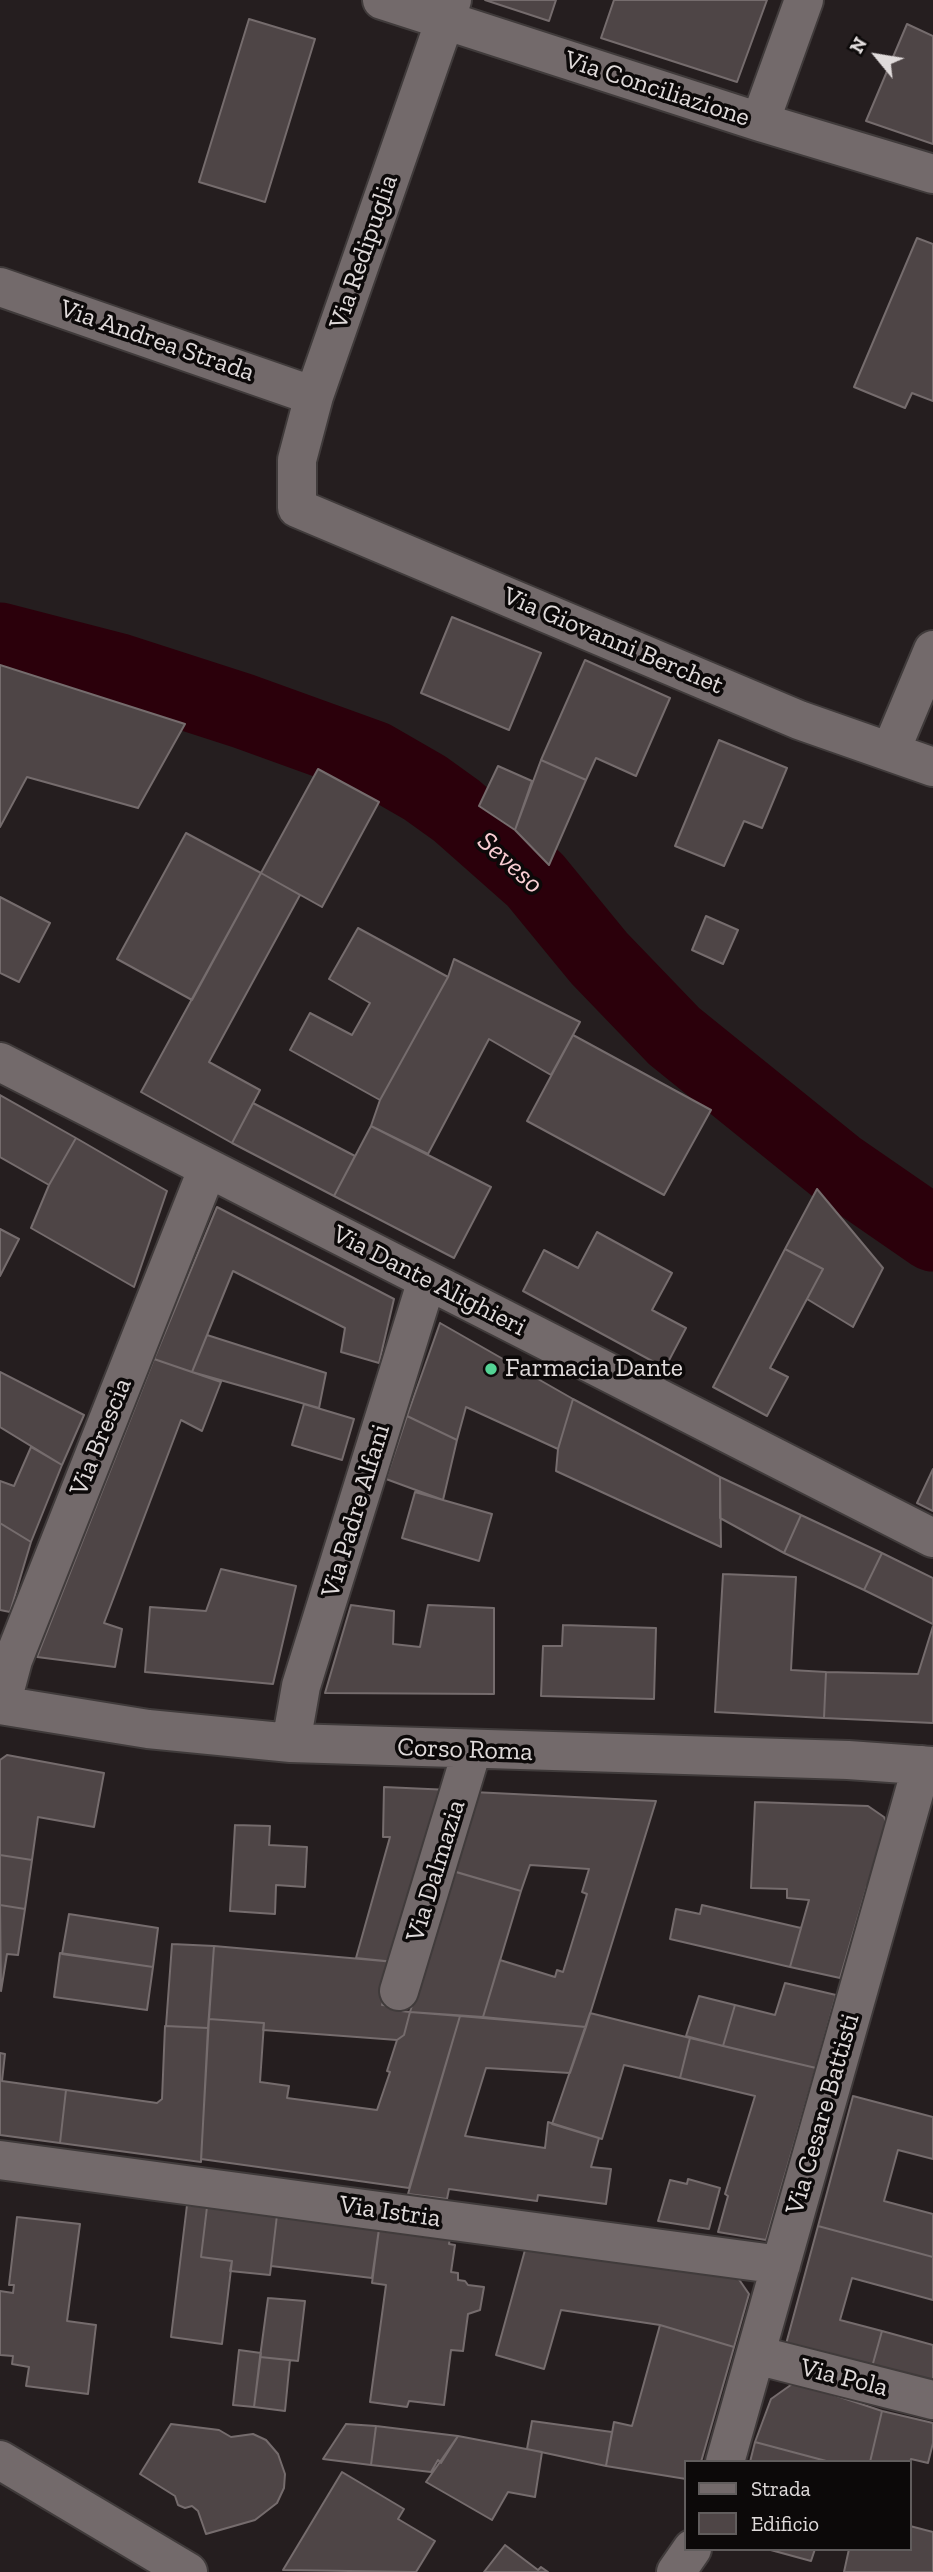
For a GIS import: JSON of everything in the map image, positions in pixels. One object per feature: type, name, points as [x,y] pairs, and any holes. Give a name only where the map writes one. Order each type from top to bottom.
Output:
[{"type":"street","name":"Via Conciliazione","points":[[382,0],[449,10],[760,122],[933,174]]},
{"type":"street","points":[[760,122],[804,0]]},
{"type":"street","name":"Via Redipuglia","points":[[297,508],[297,460],[314,396],[449,10]]},
{"type":"street","name":"Via Andrea Strada","points":[[0,287],[314,396]]},
{"type":"street","name":"Via Giovanni Berchet","points":[[297,508],[799,720],[891,750],[933,767]]},
{"type":"street","points":[[891,750],[933,650]]},
{"type":"street","name":"Via Dante Alighieri","points":[[0,1062],[207,1170],[933,1538]]},
{"type":"street","name":"Via Brescia","points":[[0,1705],[13,1660],[207,1170]]},
{"type":"street","name":"Via Padre Alfani","points":[[290,1743],[301,1686],[427,1280]]},
{"type":"street","name":"Corso Roma","points":[[0,1705],[148,1729],[290,1743],[848,1760],[927,1766]]},
{"type":"street","name":"Via Dalmazia","points":[[399,1991],[472,1750]]},
{"type":"street","name":"Via Cesare Battisti","points":[[726,2460],[927,1766]]},
{"type":"street","name":"Via Istria","points":[[0,2160],[780,2265]]},
{"type":"street","name":"Via Pola","points":[[756,2355],[933,2400]]},
{"type":"street","points":[[0,2460],[188,2572]]},
{"type":"street","points":[[676,2572],[691,2551]]},
{"type":"building","points":[[485,0],[556,0],[549,21]]},
{"type":"building","points":[[614,0],[767,0],[737,82],[601,38]]},
{"type":"building","points":[[249,19],[315,39],[265,202],[199,182]]},
{"type":"building","points":[[907,24],[933,36],[933,144],[866,121]]},
{"type":"building","points":[[917,238],[933,244],[933,401],[912,393],[905,408],[854,387]]},
{"type":"building","points":[[452,617],[541,653],[509,730],[421,693]]},
{"type":"building","points":[[585,660],[670,698],[636,776],[596,758],[586,780],[541,760]]},
{"type":"building","points":[[0,665],[185,724],[138,808],[27,777],[0,827]]},
{"type":"building","points":[[719,740],[787,768],[762,828],[744,821],[724,866],[675,846]]},
{"type":"building","points":[[541,760],[586,780],[549,865],[515,830]]},
{"type":"building","points":[[498,766],[532,781],[515,830],[479,806]]},
{"type":"building","points":[[318,769],[379,802],[322,907],[261,873]]},
{"type":"building","points":[[186,833],[261,873],[192,1000],[117,959]]},
{"type":"building","points":[[261,873],[300,895],[209,1062],[260,1090],[232,1143],[141,1092]]},
{"type":"building","points":[[0,897],[50,923],[19,982],[0,973]]},
{"type":"building","points":[[706,916],[738,930],[723,964],[692,950]]},
{"type":"building","points":[[358,928],[448,977],[380,1100],[290,1050],[310,1013],[352,1035],[370,1003],[329,979]]},
{"type":"building","points":[[454,959],[580,1022],[551,1075],[489,1039],[428,1154],[371,1126],[380,1100],[448,977]]},
{"type":"building","points":[[573,1035],[711,1110],[664,1195],[527,1121]]},
{"type":"building","points":[[0,1095],[76,1138],[49,1185],[0,1157]]},
{"type":"building","points":[[253,1103],[355,1156],[334,1196],[232,1143]]},
{"type":"building","points":[[371,1126],[491,1187],[454,1258],[334,1196]]},
{"type":"building","points":[[76,1138],[167,1191],[134,1287],[31,1228],[49,1185]]},
{"type":"building","points":[[817,1189],[883,1268],[853,1327],[807,1299],[823,1269],[785,1249]]},
{"type":"building","points":[[217,1207],[394,1299],[379,1363],[341,1352],[345,1328],[233,1271],[192,1372],[154,1359]]},
{"type":"building","points":[[0,1229],[19,1239],[0,1276]]},
{"type":"building","points":[[597,1232],[672,1273],[652,1310],[686,1328],[665,1368],[523,1291],[544,1250],[578,1268]]},
{"type":"building","points":[[785,1249],[823,1269],[770,1368],[788,1377],[767,1416],[713,1387]]},
{"type":"building","points":[[440,1323],[573,1399],[558,1449],[466,1407],[457,1440],[407,1416]]},
{"type":"building","points":[[207,1335],[326,1373],[319,1408],[192,1372]]},
{"type":"building","points":[[154,1359],[221,1382],[202,1431],[181,1420],[104,1623],[122,1629],[115,1667],[37,1657]]},
{"type":"building","points":[[0,1372],[84,1415],[62,1465],[0,1427]]},
{"type":"building","points":[[573,1399],[720,1477],[721,1547],[556,1471],[558,1449]]},
{"type":"building","points":[[304,1404],[354,1419],[342,1460],[292,1445]]},
{"type":"building","points":[[407,1416],[457,1440],[443,1500],[386,1479]]},
{"type":"building","points":[[31,1447],[62,1465],[31,1542],[0,1523],[0,1481],[14,1486]]},
{"type":"building","points":[[933,1469],[933,1511],[917,1503]]},
{"type":"building","points":[[720,1477],[801,1515],[784,1553],[720,1518]]},
{"type":"building","points":[[415,1492],[492,1514],[479,1561],[402,1538]]},
{"type":"building","points":[[801,1515],[882,1553],[864,1590],[784,1553]]},
{"type":"building","points":[[0,1523],[31,1542],[10,1612],[0,1610]]},
{"type":"building","points":[[882,1553],[933,1578],[933,1624],[864,1590]]},
{"type":"building","points":[[221,1569],[296,1586],[273,1684],[145,1672],[150,1607],[206,1611]]},
{"type":"building","points":[[723,1574],[796,1577],[791,1670],[826,1672],[824,1718],[715,1712]]},
{"type":"building","points":[[351,1605],[394,1611],[393,1644],[420,1647],[428,1605],[494,1608],[494,1694],[325,1693]]},
{"type":"building","points":[[563,1625],[656,1628],[654,1699],[541,1696],[543,1646],[562,1646]]},
{"type":"building","points":[[933,1626],[933,1723],[824,1718],[826,1672],[918,1674]]},
{"type":"building","points":[[7,1755],[104,1773],[94,1827],[38,1817],[32,1860],[0,1855],[0,1760]]},
{"type":"building","points":[[384,1787],[450,1790],[395,1962],[356,1958],[390,1837],[383,1837]]},
{"type":"building","points":[[473,1792],[656,1801],[586,2027],[483,2017],[500,1960],[555,1977],[557,1970],[563,1972],[587,1894],[582,1892],[589,1869],[530,1865],[521,1891],[449,1870]]},
{"type":"building","points":[[755,1802],[868,1806],[884,1817],[887,1824],[870,1887],[867,1886],[840,1978],[790,1967],[809,1900],[787,1898],[787,1889],[751,1888]]},
{"type":"building","points":[[235,1825],[270,1826],[269,1845],[307,1847],[305,1887],[276,1885],[275,1914],[230,1911]]},
{"type":"building","points":[[0,1855],[32,1860],[25,1909],[0,1905]]},
{"type":"building","points":[[453,1871],[521,1891],[483,2017],[410,2012]]},
{"type":"building","points":[[0,1905],[25,1909],[18,1955],[7,1954],[1,1991]]},
{"type":"building","points":[[702,1905],[801,1928],[790,1967],[670,1939],[676,1909],[700,1914]]},
{"type":"building","points":[[69,1914],[158,1928],[153,1967],[62,1954]]},
{"type":"building","points":[[172,1944],[214,1946],[208,2028],[166,2026]]},
{"type":"building","points":[[214,1946],[395,1962],[382,2005],[401,2007],[401,2011],[410,2012],[404,2035],[397,2040],[263,2030],[264,2023],[209,2019]]},
{"type":"building","points":[[60,1953],[153,1967],[147,2010],[54,1997]]},
{"type":"building","points":[[785,1983],[836,1995],[816,2068],[723,2046],[735,2005],[775,2015]]},
{"type":"building","points":[[699,1996],[735,2005],[723,2046],[686,2036]]},
{"type":"building","points":[[410,2012],[460,2016],[409,2188],[201,2159],[209,2019],[264,2023],[260,2082],[289,2086],[287,2098],[377,2110],[397,2040],[404,2035]]},
{"type":"building","points":[[590,2013],[690,2038],[680,2078],[624,2065],[602,2139],[552,2124]]},
{"type":"building","points":[[460,2016],[586,2027],[570,2073],[486,2068],[465,2136],[545,2148],[548,2122],[599,2138],[591,2167],[611,2169],[606,2204],[538,2195],[537,2201],[449,2189],[447,2199],[408,2194]]},
{"type":"building","points":[[165,2026],[208,2028],[201,2162],[60,2143],[66,2090],[157,2103],[162,2099]]},
{"type":"building","points":[[690,2038],[816,2068],[766,2240],[718,2232],[728,2196],[725,2194],[755,2096],[680,2078]]},
{"type":"building","points":[[0,2053],[5,2054],[2,2081],[66,2090],[60,2143],[0,2135]]},
{"type":"building","points":[[853,2096],[933,2117],[933,2159],[898,2150],[884,2201],[933,2214],[933,2257],[818,2226]]},
{"type":"building","points":[[688,2179],[720,2188],[709,2229],[658,2221],[670,2180],[687,2184]]},
{"type":"building","points":[[187,2205],[207,2207],[201,2257],[232,2261],[222,2344],[171,2337]]},
{"type":"building","points":[[207,2207],[277,2215],[270,2275],[230,2271],[232,2261],[201,2257]]},
{"type":"building","points":[[277,2215],[379,2229],[372,2278],[271,2266]]},
{"type":"building","points":[[17,2217],[80,2224],[67,2321],[96,2325],[88,2394],[26,2386],[29,2367],[12,2364],[13,2356],[0,2355],[0,2291],[13,2293],[14,2285],[9,2285]]},
{"type":"building","points":[[818,2226],[933,2257],[933,2300],[852,2278],[840,2320],[882,2331],[872,2367],[786,2344]]},
{"type":"building","points":[[379,2229],[450,2238],[449,2244],[455,2245],[451,2272],[458,2273],[458,2280],[465,2281],[468,2285],[484,2287],[480,2310],[468,2314],[463,2351],[451,2350],[444,2405],[409,2401],[407,2407],[370,2402],[386,2285],[372,2283]]},
{"type":"building","points":[[525,2250],[738,2278],[749,2294],[734,2347],[660,2325],[561,2310],[544,2369],[496,2355]]},
{"type":"building","points":[[268,2298],[305,2301],[298,2361],[260,2357]]},
{"type":"building","points":[[660,2325],[734,2347],[702,2460],[684,2460],[684,2479],[606,2466],[614,2422],[632,2426]]},
{"type":"building","points":[[882,2331],[933,2345],[933,2383],[872,2367]]},
{"type":"building","points":[[239,2350],[261,2353],[254,2407],[233,2405]]},
{"type":"building","points":[[260,2357],[290,2360],[285,2411],[254,2407]]},
{"type":"building","points":[[795,2382],[882,2411],[870,2460],[822,2460],[755,2442],[771,2399]]},
{"type":"building","points":[[882,2411],[933,2423],[933,2443],[928,2463],[911,2459],[870,2460]]},
{"type":"building","points":[[532,2421],[612,2432],[606,2466],[527,2449]]},
{"type":"building","points":[[171,2424],[219,2430],[231,2437],[253,2434],[266,2440],[278,2454],[285,2474],[284,2488],[277,2503],[255,2520],[206,2534],[198,2511],[192,2506],[185,2508],[178,2505],[175,2496],[140,2474]]},
{"type":"building","points":[[346,2424],[376,2426],[371,2465],[323,2459]]},
{"type":"building","points":[[376,2426],[458,2436],[441,2463],[438,2460],[431,2472],[371,2465]]},
{"type":"building","points":[[458,2436],[542,2452],[535,2497],[508,2492],[492,2520],[426,2482]]},
{"type":"building","points":[[755,2442],[822,2460],[750,2460]]},
{"type":"building","points":[[342,2472],[404,2509],[398,2519],[435,2541],[416,2572],[283,2570]]},
{"type":"building","points":[[912,2527],[933,2532],[933,2572],[844,2572],[849,2551],[912,2551]]},
{"type":"building","points":[[505,2545],[538,2570],[541,2567],[548,2572],[484,2572]]},
{"type":"building","points":[[774,2551],[814,2551],[811,2561]]},
{"type":"waterway","name":"Seveso","points":[[0,640],[116,670],[243,711],[373,758],[425,788],[457,811],[535,880],[599,958],[674,1036],[836,1167],[933,1234]]},
{"type":"place","name":"Farmacia Dante","points":[[491,1369]]}]
